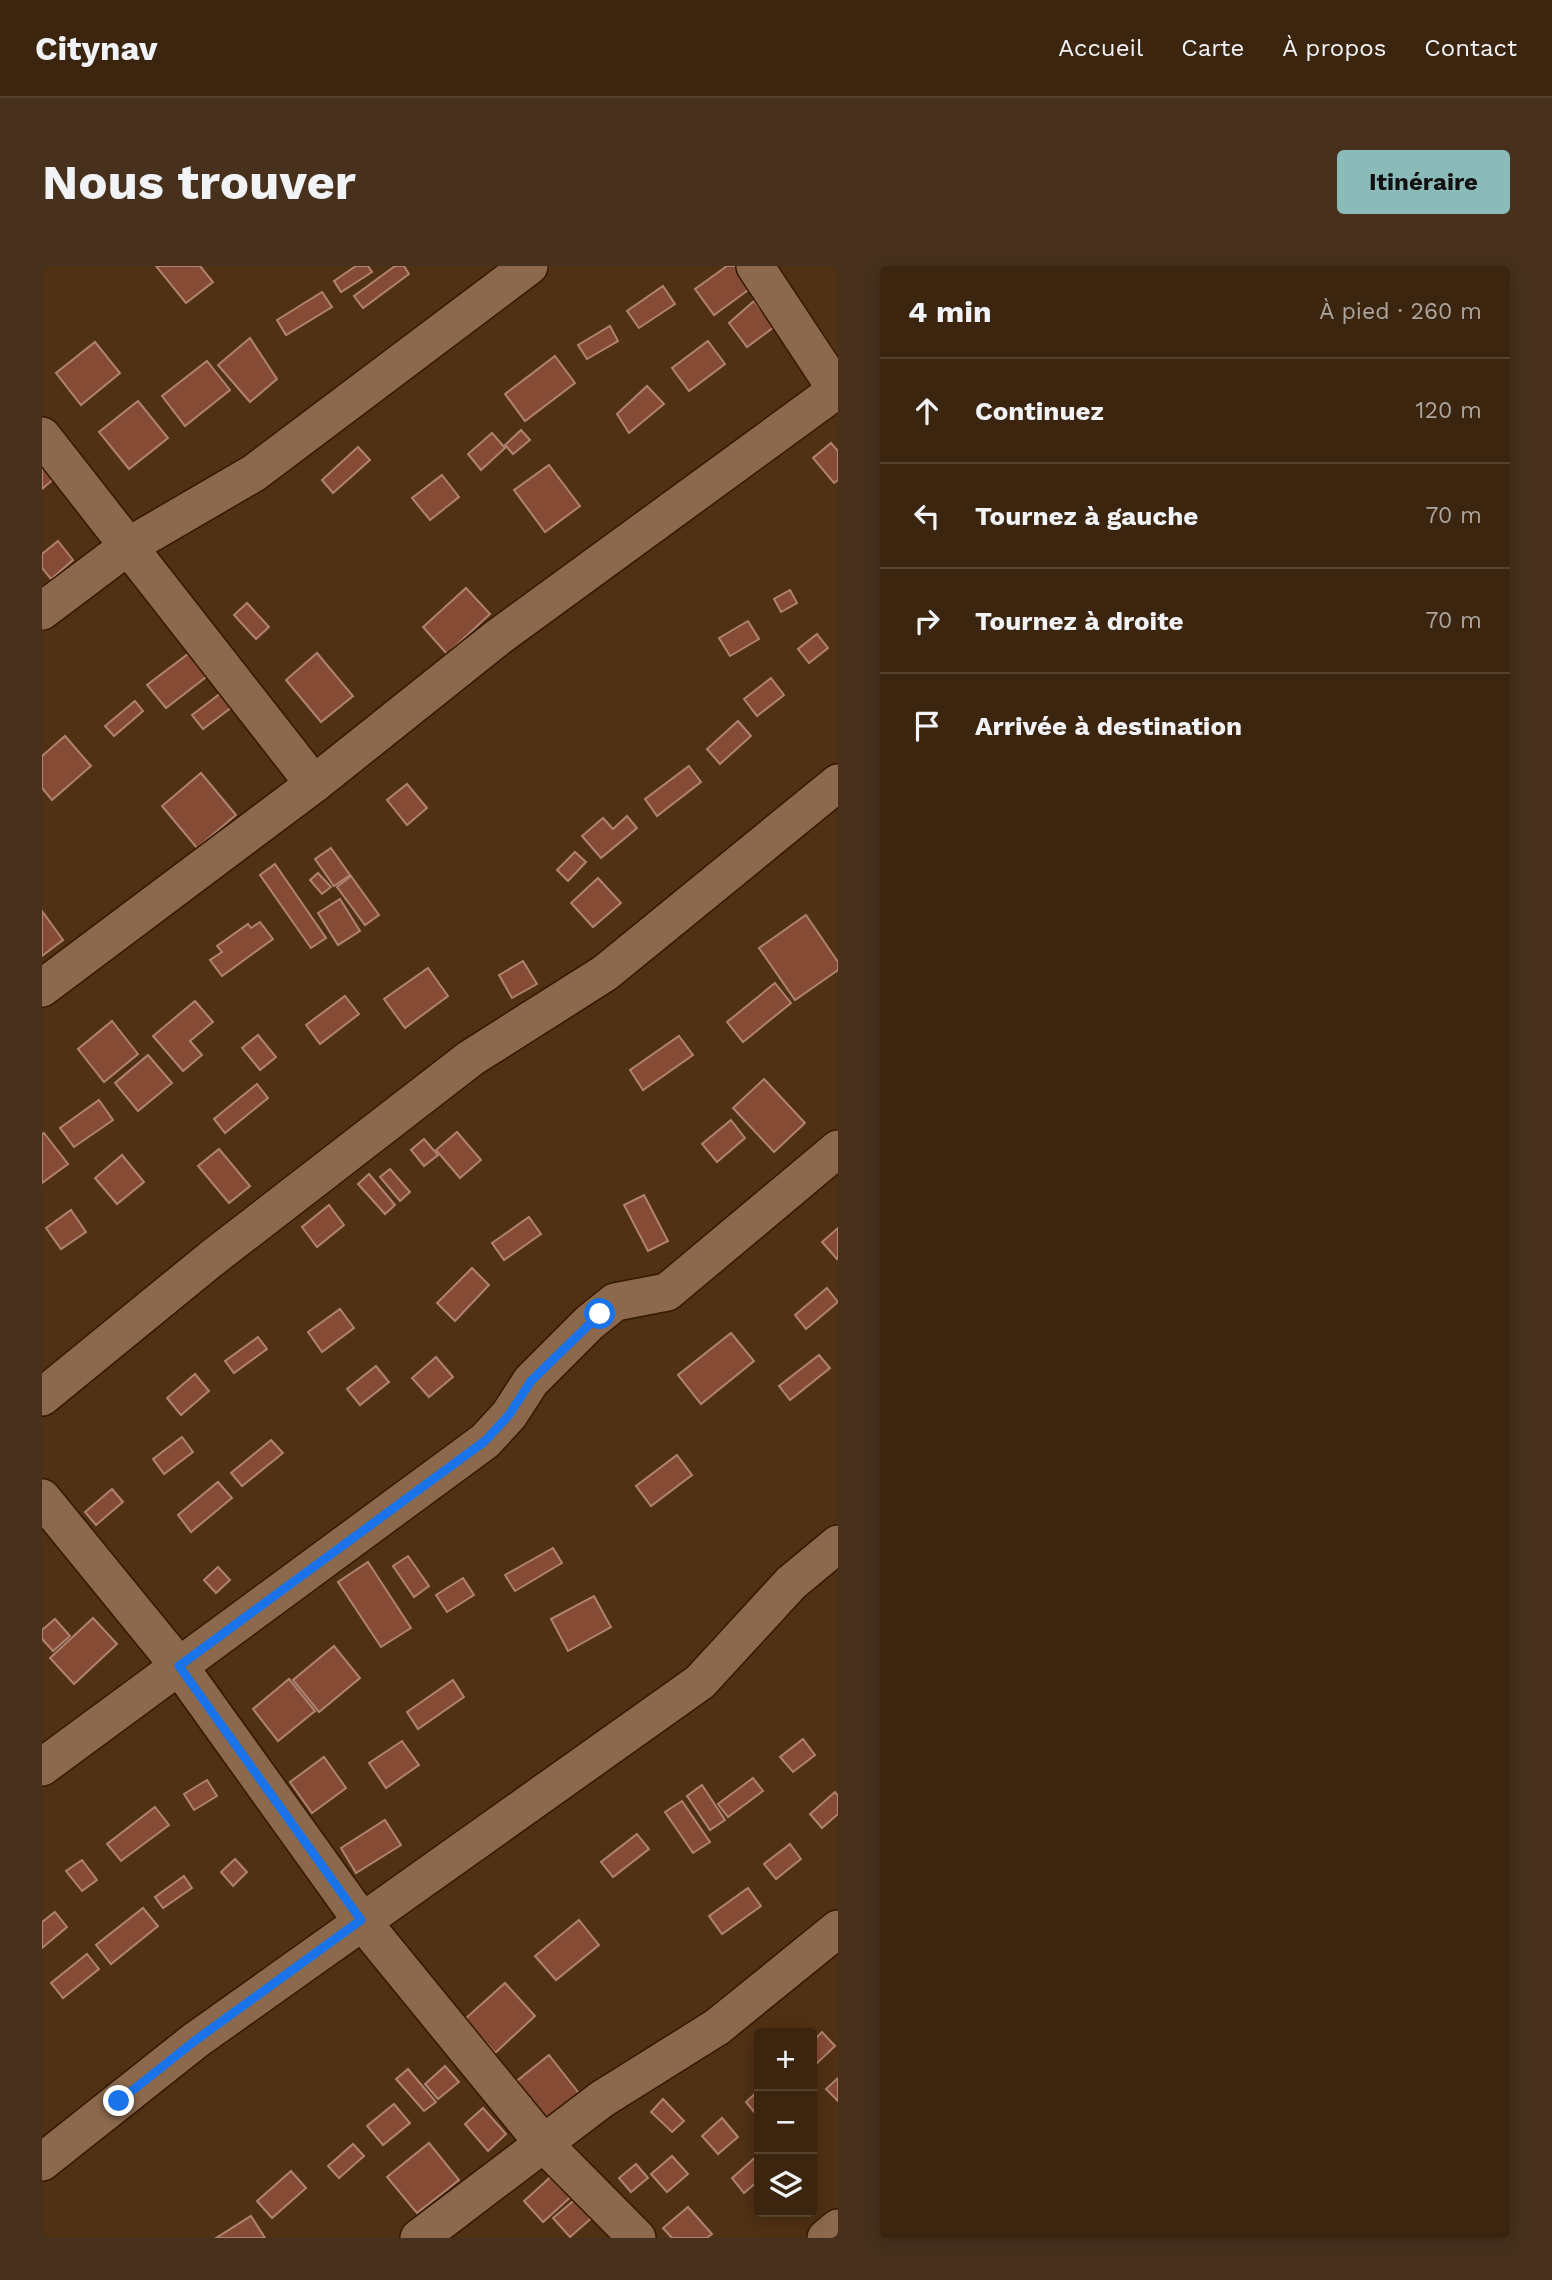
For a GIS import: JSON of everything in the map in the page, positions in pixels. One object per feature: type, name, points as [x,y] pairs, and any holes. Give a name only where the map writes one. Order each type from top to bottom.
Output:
[{"type":"street","points":[[42,611],[127,547],[254,473],[529,266]]},
{"type":"street","points":[[42,988],[314,784],[496,638],[837,390],[755,266]]},
{"type":"street","points":[[42,436],[314,784]]},
{"type":"street","points":[[42,1396],[211,1259],[471,1058],[605,973],[838,783]]},
{"type":"street","points":[[42,1767],[485,1441],[509,1415],[531,1381],[615,1302],[667,1292],[838,1149]]},
{"type":"street","points":[[42,1498],[179,1666],[361,1920],[543,2143],[637,2238]]},
{"type":"street","points":[[42,2162],[196,2040],[699,1682],[791,1583],[838,1544]]},
{"type":"street","points":[[419,2238],[602,2099],[717,2027],[838,1929]]},
{"type":"street","points":[[826,2238],[838,2228]]},
{"type":"building","points":[[156,266],[200,266],[213,282],[186,303]]},
{"type":"building","points":[[356,266],[368,266],[372,272],[341,292],[334,281]]},
{"type":"building","points":[[395,266],[404,266],[409,274],[363,308],[354,296]]},
{"type":"building","points":[[727,266],[747,266],[759,282],[714,315],[695,289]]},
{"type":"building","points":[[663,286],[675,304],[639,328],[627,311]]},
{"type":"building","points":[[322,292],[332,307],[286,335],[277,320]]},
{"type":"building","points":[[754,301],[774,327],[747,347],[729,323]]},
{"type":"building","points":[[610,326],[618,341],[587,359],[578,345]]},
{"type":"building","points":[[250,338],[277,379],[250,402],[218,365]]},
{"type":"building","points":[[708,341],[725,364],[689,391],[672,368]]},
{"type":"building","points":[[95,342],[120,373],[81,405],[56,373]]},
{"type":"building","points":[[555,356],[575,383],[525,421],[505,394]]},
{"type":"building","points":[[207,361],[230,390],[185,426],[162,396]]},
{"type":"building","points":[[647,386],[664,404],[629,433],[617,414]]},
{"type":"building","points":[[138,401],[168,438],[129,469],[99,432]]},
{"type":"building","points":[[521,430],[530,440],[513,454],[505,445]]},
{"type":"building","points":[[492,433],[505,448],[481,470],[468,454]]},
{"type":"building","points":[[831,443],[838,451],[838,480],[834,483],[813,458]]},
{"type":"building","points":[[358,447],[370,460],[333,493],[322,480]]},
{"type":"building","points":[[42,463],[57,476],[42,489]]},
{"type":"building","points":[[549,465],[580,506],[545,532],[514,490]]},
{"type":"building","points":[[442,475],[459,497],[430,520],[412,498]]},
{"type":"building","points":[[58,541],[73,560],[51,579],[42,568],[42,554]]},
{"type":"building","points":[[466,588],[490,614],[447,654],[423,627]]},
{"type":"building","points":[[790,590],[797,603],[781,612],[774,599]]},
{"type":"building","points":[[247,603],[269,627],[256,639],[234,615]]},
{"type":"building","points":[[748,621],[759,639],[730,656],[719,638]]},
{"type":"building","points":[[817,634],[828,648],[809,663],[798,649]]},
{"type":"building","points":[[192,651],[210,674],[166,708],[147,685]]},
{"type":"building","points":[[317,653],[353,696],[321,722],[286,680]]},
{"type":"building","points":[[771,678],[784,695],[757,716],[744,699]]},
{"type":"building","points":[[229,687],[240,701],[203,729],[192,715]]},
{"type":"building","points":[[135,701],[143,711],[114,736],[105,726]]},
{"type":"building","points":[[738,721],[751,736],[720,764],[707,749]]},
{"type":"building","points":[[65,736],[91,766],[52,800],[42,788],[42,756]]},
{"type":"building","points":[[689,766],[701,782],[657,816],[645,799]]},
{"type":"building","points":[[201,773],[236,815],[197,848],[162,806]]},
{"type":"building","points":[[407,784],[427,808],[407,825],[387,800]]},
{"type":"building","points":[[627,816],[637,828],[601,858],[582,836],[603,818],[613,829]]},
{"type":"building","points":[[331,848],[350,875],[334,886],[315,859]]},
{"type":"building","points":[[575,852],[586,862],[568,881],[557,870]]},
{"type":"building","points":[[275,864],[326,938],[311,948],[260,875]]},
{"type":"building","points":[[318,873],[331,887],[322,894],[310,880]]},
{"type":"building","points":[[351,876],[379,915],[365,925],[337,887]]},
{"type":"building","points":[[598,878],[621,903],[593,927],[571,903]]},
{"type":"building","points":[[340,899],[360,931],[338,945],[318,913]]},
{"type":"building","points":[[42,911],[63,940],[42,956]]},
{"type":"building","points":[[806,915],[838,962],[838,970],[795,1000],[759,948]]},
{"type":"building","points":[[260,922],[273,939],[222,976],[210,960],[222,952],[217,946],[248,924],[251,928]]},
{"type":"building","points":[[523,961],[537,984],[512,998],[499,975]]},
{"type":"building","points":[[428,968],[448,996],[405,1028],[384,999]]},
{"type":"building","points":[[775,983],[791,1003],[743,1042],[727,1022]]},
{"type":"building","points":[[345,996],[359,1014],[320,1044],[306,1025]]},
{"type":"building","points":[[195,1001],[213,1022],[190,1041],[202,1055],[183,1071],[153,1036]]},
{"type":"building","points":[[112,1021],[138,1054],[104,1082],[78,1049]]},
{"type":"building","points":[[258,1035],[276,1057],[260,1070],[242,1048]]},
{"type":"building","points":[[679,1036],[693,1055],[643,1090],[630,1070]]},
{"type":"building","points":[[148,1055],[172,1083],[138,1111],[115,1083]]},
{"type":"building","points":[[764,1079],[805,1123],[774,1152],[733,1108]]},
{"type":"building","points":[[257,1084],[268,1098],[225,1133],[214,1119]]},
{"type":"building","points":[[99,1100],[113,1120],[74,1147],[60,1128]]},
{"type":"building","points":[[731,1120],[745,1138],[717,1162],[702,1144]]},
{"type":"building","points":[[457,1132],[481,1160],[460,1178],[436,1150]]},
{"type":"building","points":[[44,1133],[68,1164],[42,1183],[42,1134]]},
{"type":"building","points":[[424,1139],[438,1155],[424,1166],[411,1150]]},
{"type":"building","points":[[219,1149],[250,1186],[229,1203],[198,1166]]},
{"type":"building","points":[[122,1155],[144,1182],[117,1204],[95,1178]]},
{"type":"building","points":[[390,1169],[410,1192],[400,1201],[380,1177]]},
{"type":"building","points":[[369,1174],[395,1205],[385,1214],[358,1184]]},
{"type":"building","points":[[644,1195],[668,1241],[648,1251],[624,1205]]},
{"type":"building","points":[[329,1205],[344,1225],[317,1247],[302,1227]]},
{"type":"building","points":[[71,1210],[86,1232],[61,1249],[46,1228]]},
{"type":"building","points":[[529,1217],[541,1234],[504,1260],[492,1243]]},
{"type":"building","points":[[838,1228],[838,1258],[837,1259],[822,1242]]},
{"type":"building","points":[[472,1268],[489,1285],[455,1321],[437,1303]]},
{"type":"building","points":[[827,1288],[838,1302],[806,1329],[795,1315]]},
{"type":"building","points":[[340,1309],[354,1328],[322,1352],[308,1332]]},
{"type":"building","points":[[731,1333],[754,1361],[701,1404],[678,1375]]},
{"type":"building","points":[[258,1337],[267,1349],[234,1373],[225,1361]]},
{"type":"building","points":[[819,1355],[830,1368],[790,1400],[779,1386]]},
{"type":"building","points":[[436,1357],[453,1377],[429,1397],[412,1378]]},
{"type":"building","points":[[376,1366],[389,1382],[360,1405],[347,1389]]},
{"type":"building","points":[[195,1374],[209,1391],[181,1415],[167,1398]]},
{"type":"building","points":[[182,1437],[193,1452],[164,1474],[153,1459]]},
{"type":"building","points":[[271,1440],[283,1453],[242,1486],[231,1473]]},
{"type":"building","points":[[677,1455],[692,1475],[651,1506],[636,1486]]},
{"type":"building","points":[[218,1482],[232,1498],[191,1532],[178,1515]]},
{"type":"building","points":[[112,1489],[123,1502],[96,1525],[85,1512]]},
{"type":"building","points":[[553,1548],[562,1563],[515,1591],[505,1575]]},
{"type":"building","points":[[408,1556],[429,1586],[414,1597],[393,1566]]},
{"type":"building","points":[[368,1562],[411,1628],[381,1647],[338,1582]]},
{"type":"building","points":[[218,1567],[230,1580],[216,1593],[204,1580]]},
{"type":"building","points":[[463,1578],[474,1595],[447,1612],[436,1595]]},
{"type":"building","points":[[594,1596],[611,1627],[568,1651],[551,1619]]},
{"type":"building","points":[[93,1618],[117,1644],[74,1684],[50,1658]]},
{"type":"building","points":[[55,1619],[70,1636],[53,1651],[42,1639],[42,1630]]},
{"type":"building","points":[[334,1646],[360,1678],[319,1712],[293,1680]]},
{"type":"building","points":[[289,1679],[315,1711],[278,1741],[253,1709]]},
{"type":"building","points":[[453,1680],[464,1697],[418,1729],[407,1712]]},
{"type":"building","points":[[803,1739],[815,1755],[793,1772],[780,1757]]},
{"type":"building","points":[[402,1741],[419,1765],[386,1788],[369,1763]]},
{"type":"building","points":[[324,1757],[346,1788],[312,1813],[290,1782]]},
{"type":"building","points":[[753,1778],[763,1791],[728,1817],[718,1804]]},
{"type":"building","points":[[207,1780],[217,1796],[194,1810],[184,1794]]},
{"type":"building","points":[[702,1785],[725,1820],[710,1830],[687,1796]]},
{"type":"building","points":[[835,1792],[838,1796],[838,1814],[822,1828],[810,1814]]},
{"type":"building","points":[[682,1801],[710,1842],[693,1853],[665,1812]]},
{"type":"building","points":[[155,1807],[169,1825],[121,1861],[107,1844]]},
{"type":"building","points":[[385,1820],[401,1845],[356,1873],[341,1848]]},
{"type":"building","points":[[637,1834],[649,1849],[613,1877],[601,1862]]},
{"type":"building","points":[[790,1844],[801,1859],[776,1879],[764,1864]]},
{"type":"building","points":[[235,1859],[247,1872],[233,1886],[221,1872]]},
{"type":"building","points":[[82,1860],[97,1880],[82,1891],[66,1871]]},
{"type":"building","points":[[184,1876],[192,1888],[163,1908],[155,1897]]},
{"type":"building","points":[[748,1888],[761,1906],[722,1934],[709,1916]]},
{"type":"building","points":[[143,1908],[158,1926],[111,1964],[96,1945]]},
{"type":"building","points":[[55,1912],[67,1927],[42,1948],[42,1922]]},
{"type":"building","points":[[579,1920],[599,1945],[556,1980],[535,1956]]},
{"type":"building","points":[[87,1954],[99,1969],[63,1998],[51,1983]]},
{"type":"building","points":[[505,1983],[535,2016],[495,2053],[465,2019]]},
{"type":"building","points":[[822,2032],[835,2046],[817,2063],[817,2037]]},
{"type":"building","points":[[549,2055],[585,2101],[549,2130],[513,2084]]},
{"type":"building","points":[[445,2066],[459,2082],[438,2099],[425,2084]]},
{"type":"building","points":[[408,2069],[436,2102],[424,2111],[396,2079]]},
{"type":"building","points":[[838,2078],[838,2101],[826,2089]]},
{"type":"building","points":[[754,2095],[754,2112],[746,2102]]},
{"type":"building","points":[[663,2099],[684,2121],[672,2132],[651,2112]]},
{"type":"building","points":[[394,2104],[410,2123],[383,2145],[367,2126]]},
{"type":"building","points":[[483,2108],[506,2134],[488,2151],[465,2124]]},
{"type":"building","points":[[722,2118],[738,2137],[718,2154],[702,2136]]},
{"type":"building","points":[[429,2143],[459,2180],[417,2213],[387,2177]]},
{"type":"building","points":[[353,2144],[364,2156],[339,2178],[328,2166]]},
{"type":"building","points":[[672,2156],[688,2174],[667,2192],[651,2174]]},
{"type":"building","points":[[754,2158],[754,2184],[744,2193],[732,2178]]},
{"type":"building","points":[[636,2164],[648,2178],[631,2192],[619,2178]]},
{"type":"building","points":[[291,2171],[306,2188],[272,2218],[257,2201]]},
{"type":"building","points":[[555,2173],[574,2194],[543,2222],[524,2201]]},
{"type":"building","points":[[578,2197],[594,2216],[570,2237],[553,2218]]},
{"type":"building","points":[[688,2207],[712,2234],[707,2238],[672,2238],[663,2228]]},
{"type":"building","points":[[251,2216],[265,2238],[216,2238]]},
{"type":"route","points":[[119,2101],[196,2040],[361,1920],[179,1666],[485,1441],[509,1415],[531,1381],[600,1314]]}]
